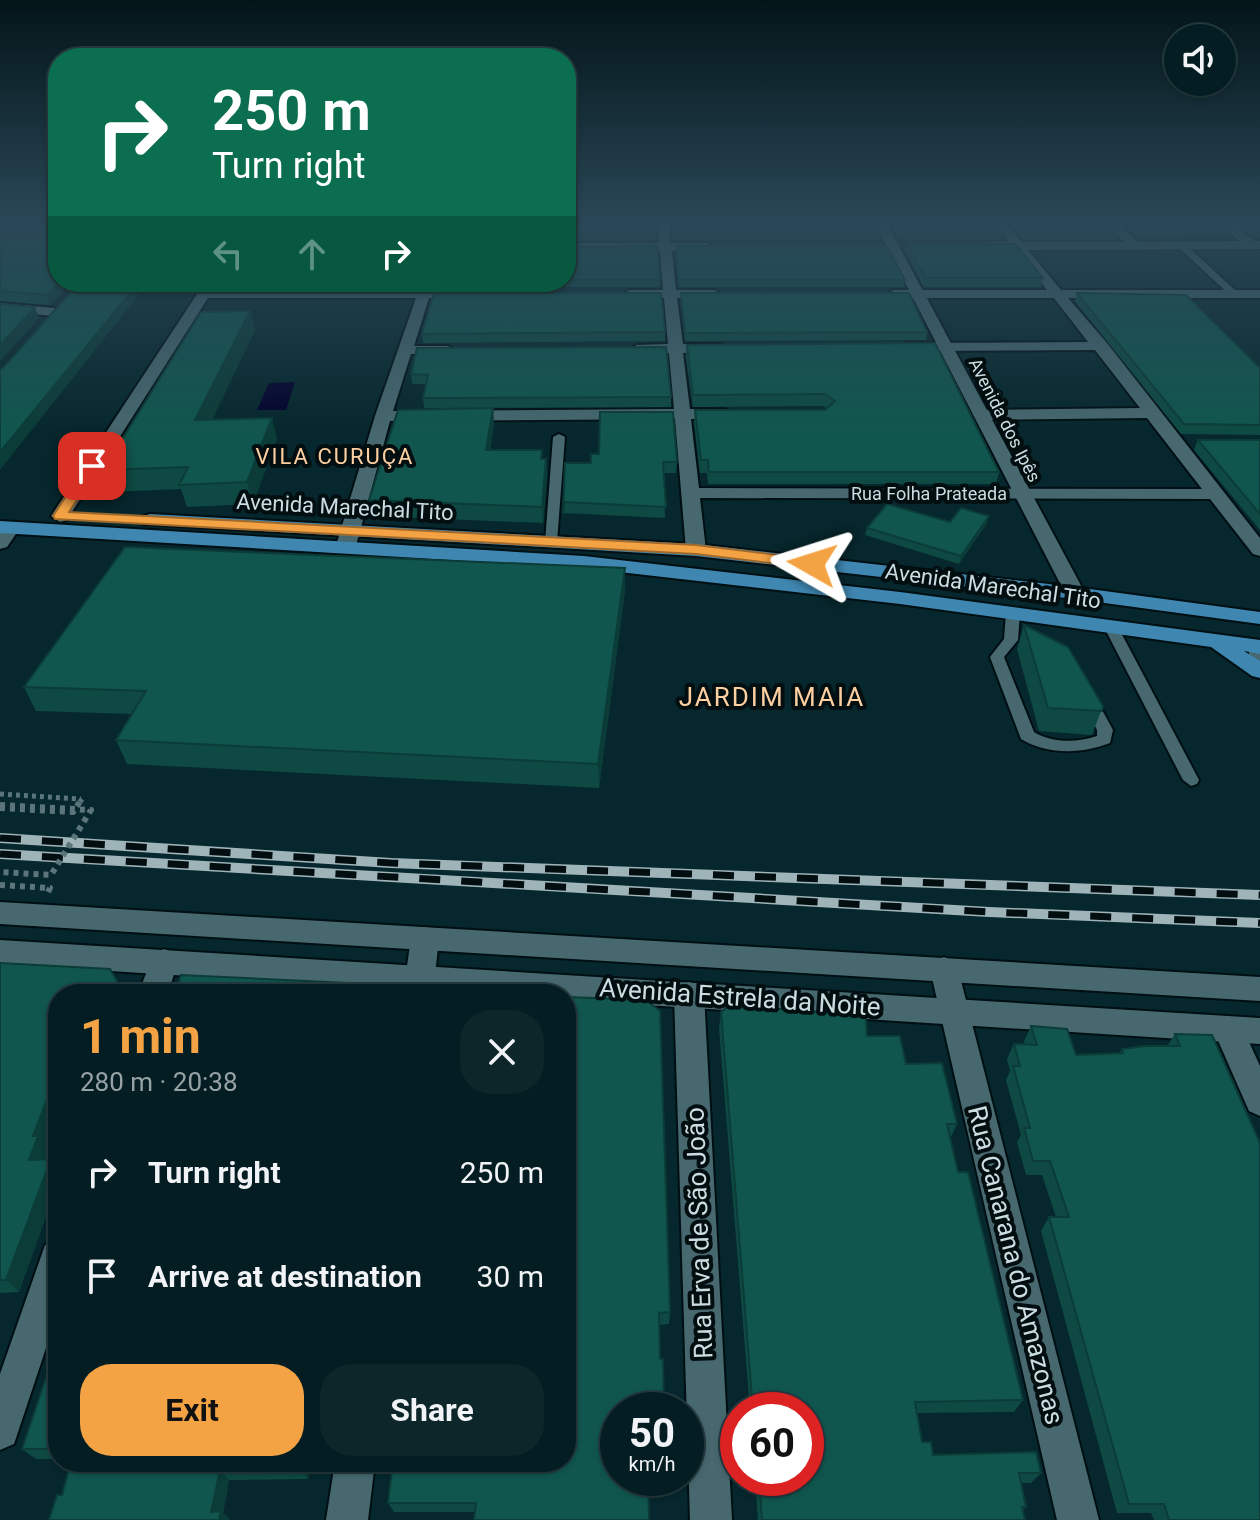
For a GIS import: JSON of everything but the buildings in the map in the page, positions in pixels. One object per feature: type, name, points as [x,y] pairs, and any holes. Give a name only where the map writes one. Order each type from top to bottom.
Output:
[{"type":"main road","name":"Avenida Marechal Tito","points":[[3,528],[60,516],[629,566],[1013,613],[1037,624],[1111,627],[1260,649]]},
{"type":"main road","name":"Avenida Marechal Tito","points":[[3,528],[348,540],[551,542],[696,550],[1075,593],[1260,618]]},
{"type":"main road","points":[[629,566],[696,550]]},
{"type":"main road","points":[[1200,609],[1234,626],[1260,649]]},
{"type":"main road","points":[[1201,639],[1230,651],[1260,671]]},
{"type":"street","points":[[60,516],[205,293]]},
{"type":"street","points":[[348,540],[383,416],[424,293]]},
{"type":"street","points":[[475,293],[485,294]]},
{"type":"street","points":[[608,294],[732,294]]},
{"type":"street","points":[[669,294],[678,348],[696,550]]},
{"type":"street","points":[[871,294],[1059,294],[1191,300],[1260,294]]},
{"type":"street","name":"Avenida dos Ipês","points":[[918,294],[1075,593]]},
{"type":"street","points":[[1059,294],[1151,413],[1181,442],[1215,494],[1260,550]]},
{"type":"street","points":[[0,307],[54,312]]},
{"type":"street","points":[[882,347],[1102,346]]},
{"type":"street","points":[[614,349],[741,348]]},
{"type":"street","points":[[406,350],[470,350]]},
{"type":"street","points":[[981,415],[1151,413]]},
{"type":"street","points":[[383,416],[746,414]]},
{"type":"street","name":"Rua Folha Prateada","points":[[691,493],[1215,494]]},
{"type":"street","points":[[1260,649],[1260,662]]},
{"type":"street","name":"Avenida Estrela da Noite","points":[[0,913],[1260,989]]},
{"type":"street","points":[[419,984],[425,938]]},
{"type":"street","name":"Avenida Estrela da Noite","points":[[0,952],[164,961],[408,984]]},
{"type":"street","points":[[156,984],[164,961]]},
{"type":"street","points":[[944,969],[953,1010]]},
{"type":"street","name":"Avenida Estrela da Noite","points":[[576,990],[689,994],[1260,1031]]},
{"type":"street","name":"Rua Erva de São João","points":[[689,994],[711,1520]]},
{"type":"street","name":"Rua Canarana do Amazonas","points":[[953,1010],[1078,1520]]},
{"type":"street","points":[[1228,1029],[1260,1101]]},
{"type":"street","points":[[0,1430],[48,1288]]},
{"type":"street","points":[[347,1520],[354,1472]]},
{"type":"lane","points":[[551,542],[559,437]]},
{"type":"lane","points":[[1013,613],[1011,640],[997,657],[1027,735],[1042,742],[1088,744],[1104,739],[1105,730],[1086,690]]},
{"type":"lane","points":[[1111,627],[1191,780]]},
{"type":"path","points":[[0,794],[82,799],[73,812],[0,806]]},
{"type":"path","points":[[0,806],[91,810],[51,875],[0,872]]},
{"type":"path","points":[[0,885],[50,888]]},
{"type":"shaded area","points":[[295,382],[286,410],[257,410],[269,383]]},
{"type":"railway","points":[[0,838],[391,863],[1260,895]]},
{"type":"railway","points":[[0,854],[989,912],[1260,923]]},
{"type":"district","name":"VILA CURUÇA","points":[[335,456]]},
{"type":"district","name":"JARDIM MAIA","points":[[772,697]]},
{"type":"route","points":[[92,466],[60,516],[696,550],[812,564]]}]
